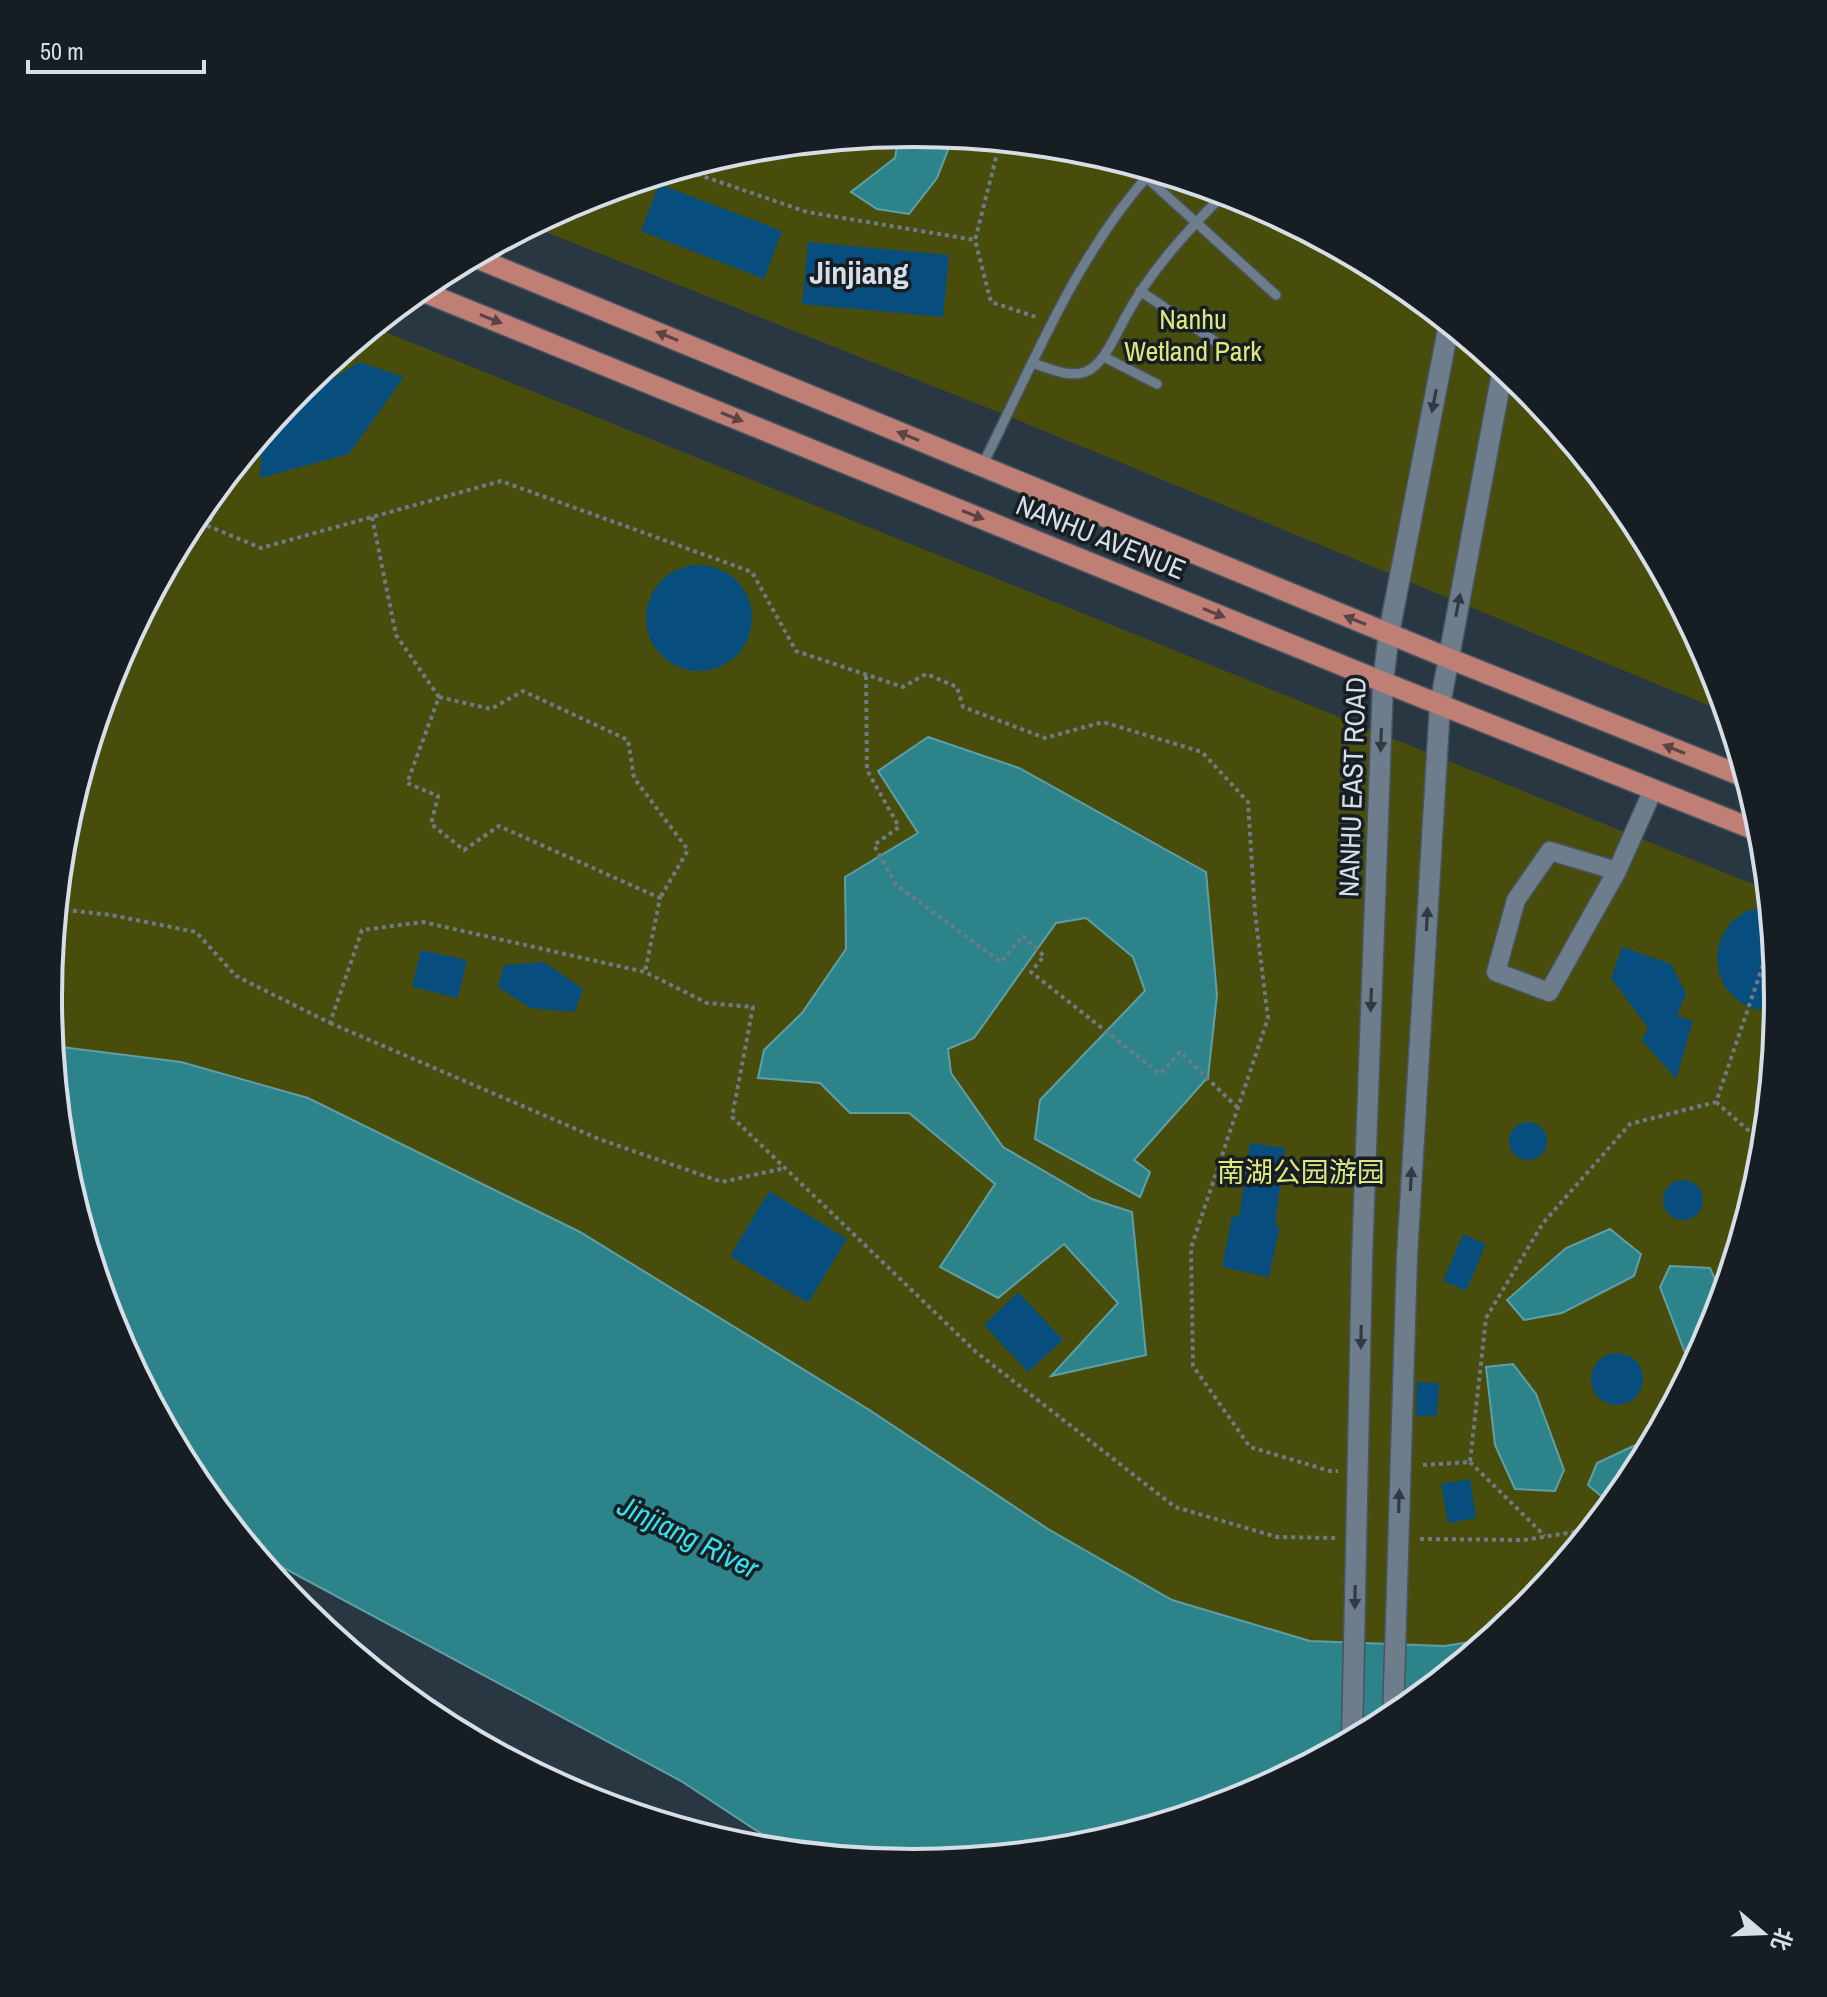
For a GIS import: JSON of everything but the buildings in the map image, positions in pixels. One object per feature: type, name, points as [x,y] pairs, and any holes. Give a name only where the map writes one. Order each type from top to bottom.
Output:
[{"type":"main road","name":"NANHU AVENUE","points":[[486,262],[1734,773]]},
{"type":"main road","name":"NANHU AVENUE","points":[[433,296],[1748,827]]},
{"type":"main road","name":"NANHU EAST ROAD","points":[[1352,1728],[1362,1259],[1383,682],[1389,633],[1447,335]]},
{"type":"main road","points":[[1394,1701],[1407,1256],[1440,705],[1500,382]]},
{"type":"street","points":[[1617,871],[1550,851],[1516,900],[1496,972],[1549,992],[1617,871],[1653,790]]},
{"type":"lane","points":[[982,466],[1052,322],[1109,226],[1145,179]]},
{"type":"lane","points":[[1158,183],[1195,222],[1276,295]]},
{"type":"lane","points":[[1032,363],[1070,375],[1088,372],[1104,357],[1140,291],[1195,222],[1215,203]]},
{"type":"lane","points":[[1140,291],[1228,350]]},
{"type":"lane","points":[[1104,357],[1157,384]]},
{"type":"path","points":[[998,152],[975,240],[991,302],[1052,322]]},
{"type":"path","points":[[698,175],[807,212],[975,240]]},
{"type":"path","points":[[211,518],[208,526],[261,548],[501,481],[752,572],[796,651],[903,687],[926,674],[957,687],[963,707],[1045,738],[1103,722],[1202,752],[1248,802],[1255,913],[1268,1018],[1191,1248],[1193,1366],[1250,1447],[1330,1471],[1345,1470]]},
{"type":"path","points":[[372,517],[396,635],[439,697],[491,709],[523,691],[628,740],[634,778],[688,850],[660,898],[645,972]]},
{"type":"path","points":[[866,676],[867,770],[899,827],[874,845],[896,885],[1001,962],[1023,936],[1044,956],[1031,972],[1160,1074],[1180,1052],[1238,1108]]},
{"type":"path","points":[[439,697],[407,783],[438,796],[431,824],[464,850],[499,826],[660,898]]},
{"type":"path","points":[[67,910],[111,915],[196,932],[236,976],[330,1023],[599,1139],[722,1182],[785,1168]]},
{"type":"path","points":[[330,1023],[362,930],[423,922],[645,972],[707,1003],[753,1007],[732,1117],[976,1352],[1175,1507],[1277,1537],[1339,1538]]},
{"type":"path","points":[[1716,1102],[1764,963]]},
{"type":"path","points":[[1716,1102],[1754,1135]]},
{"type":"path","points":[[1470,1462],[1486,1318],[1543,1223],[1630,1124],[1716,1102]]},
{"type":"path","points":[[1423,1465],[1470,1462],[1545,1537]]},
{"type":"path","points":[[1416,1539],[1524,1540],[1577,1532]]},
{"type":"green space","name":"Nanhu Wetland Park","points":[[914,147],[1025,154],[1080,163],[1187,192],[1239,212],[1339,261],[1387,291],[1475,358],[1516,396],[1589,480],[1621,525],[1677,622],[1713,707],[1008,416],[545,231],[640,192],[747,163],[802,154]]},
{"type":"green space","name":"南湖公园游园","points":[[384,332],[1758,887],[1765,998],[1758,1110],[1736,1219],[1700,1324],[1651,1424],[1589,1517],[1516,1601],[1475,1639],[1444,1646],[1310,1641],[1172,1600],[1048,1529],[871,1411],[580,1232],[308,1098],[181,1062],[64,1047],[62,998],[69,887],[91,778],[107,725],[150,622],[206,525],[273,437],[311,396]]},
{"type":"water","points":[[897,148],[949,148],[937,178],[909,214],[877,209],[851,192],[895,158]]},
{"type":"water","points":[[928,737],[1019,768],[1206,872],[1217,995],[1208,1077],[1134,1160],[1150,1172],[1140,1197],[1035,1139],[1040,1100],[1145,991],[1133,957],[1086,918],[1056,923],[974,1038],[948,1049],[951,1073],[1003,1147],[1092,1199],[1132,1212],[1146,1355],[1051,1376],[1118,1303],[1064,1244],[998,1298],[940,1267],[995,1184],[909,1113],[850,1113],[820,1083],[758,1078],[764,1050],[802,1013],[846,949],[845,877],[918,833],[878,771]]},
{"type":"water","name":"Jinjiang River","points":[[64,1047],[181,1062],[308,1098],[580,1232],[871,1411],[1048,1529],[1172,1600],[1310,1641],[1444,1646],[1471,1642],[1387,1706],[1290,1762],[1187,1805],[1080,1834],[1025,1843],[914,1850],[802,1843],[766,1837],[681,1781],[273,1560],[238,1517],[176,1424],[127,1324],[107,1272],[78,1165]]},
{"type":"water","points":[[1610,1229],[1641,1254],[1634,1276],[1562,1313],[1524,1320],[1507,1300],[1566,1248]]},
{"type":"water","points":[[1670,1266],[1710,1268],[1716,1282],[1686,1355],[1660,1287]]},
{"type":"water","points":[[1513,1364],[1536,1394],[1564,1470],[1555,1491],[1515,1489],[1495,1445],[1486,1367]]},
{"type":"water","points":[[1639,1443],[1603,1497],[1588,1485],[1597,1463]]},
{"type":"district","name":"Jinjiang","points":[[859,273]]}]
